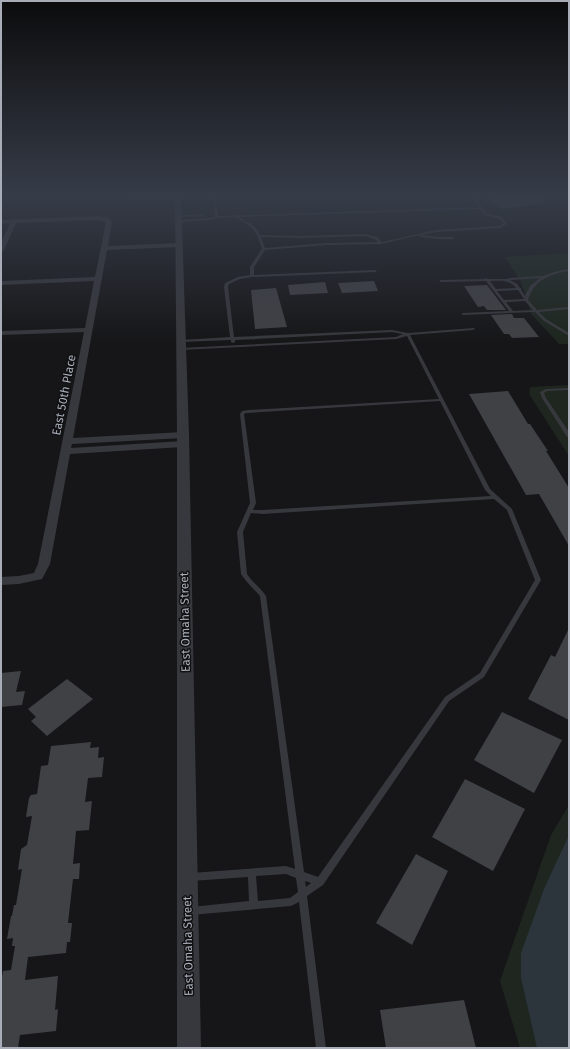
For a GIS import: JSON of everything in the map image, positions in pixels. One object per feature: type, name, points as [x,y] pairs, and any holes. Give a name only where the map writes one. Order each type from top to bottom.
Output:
[{"type":"street","name":"East 50th Place","points":[[1,581],[19,580],[38,576],[44,564],[104,245]]},
{"type":"street","points":[[103,248],[179,245]]},
{"type":"street","name":"East Omaha Street","points":[[179,245],[183,439],[189,1048]]},
{"type":"street","points":[[1,283],[98,279]]},
{"type":"street","points":[[1,333],[88,330]]},
{"type":"street","points":[[66,446],[183,439]]},
{"type":"lane","points":[[262,245],[264,249]]},
{"type":"lane","points":[[264,249],[315,245]]},
{"type":"lane","points":[[252,276],[252,268],[264,249]]},
{"type":"lane","points":[[441,281],[486,279],[508,280],[545,276],[569,270]]},
{"type":"lane","points":[[233,346],[226,287],[227,283],[233,279],[252,276],[375,271]]},
{"type":"lane","points":[[526,300],[534,284],[545,276]]},
{"type":"lane","points":[[486,279],[512,312]]},
{"type":"lane","points":[[508,280],[520,289],[526,300],[535,311],[569,335]]},
{"type":"lane","points":[[494,290],[520,289]]},
{"type":"lane","points":[[503,301],[526,300]]},
{"type":"lane","points":[[463,314],[569,308]]},
{"type":"lane","points":[[181,345],[233,346],[396,338],[408,334],[473,329]]},
{"type":"lane","points":[[181,345],[232,339],[392,331],[408,334]]},
{"type":"lane","points":[[188,911],[292,902],[320,882],[447,699],[482,675],[538,580],[509,509],[488,490],[408,334]]},
{"type":"lane","points":[[569,389],[546,390],[542,392],[544,398],[569,436]]},
{"type":"lane","points":[[321,1048],[263,596],[260,590],[246,578],[244,574],[240,532],[253,503],[242,414],[244,412],[442,400]]},
{"type":"lane","points":[[250,511],[263,512],[496,497]]},
{"type":"lane","points":[[187,878],[286,870],[320,882]]},
{"type":"lane","points":[[252,872],[254,906]]},
{"type":"shaded area","points":[[569,253],[569,344],[559,344],[532,315],[521,282],[505,257]]},
{"type":"shaded area","points":[[569,385],[569,456],[529,394],[530,387]]},
{"type":"shaded area","points":[[569,805],[569,1048],[520,1048],[500,981],[551,835]]},
{"type":"shaded area","points":[[569,835],[569,1048],[537,1048],[521,978],[521,953],[544,889]]},
{"type":"building","points":[[374,281],[378,291],[342,293],[338,283]]},
{"type":"building","points":[[325,282],[328,293],[290,295],[288,285]]},
{"type":"building","points":[[487,285],[506,310],[487,310],[484,306],[478,307],[464,286]]},
{"type":"building","points":[[276,288],[287,327],[255,329],[251,290]]},
{"type":"building","points":[[512,314],[514,318],[524,318],[539,337],[512,338],[509,334],[504,334],[491,315]]},
{"type":"building","points":[[508,391],[528,424],[530,424],[548,451],[546,451],[569,488],[569,546],[539,494],[526,495],[469,394]]},
{"type":"building","points":[[569,628],[569,720],[528,699],[551,655],[555,657]]},
{"type":"building","points":[[21,671],[16,692],[25,691],[22,705],[1,707],[1,673]]},
{"type":"building","points":[[67,679],[93,699],[47,736],[31,721],[36,717],[28,709]]},
{"type":"building","points":[[502,712],[562,740],[534,793],[474,760]]},
{"type":"building","points":[[91,742],[90,748],[99,747],[98,758],[104,757],[102,777],[88,778],[85,802],[92,801],[89,830],[76,831],[73,864],[80,863],[79,879],[73,879],[68,923],[72,923],[70,942],[67,942],[66,953],[28,957],[25,980],[58,976],[55,1010],[58,1009],[56,1031],[20,1035],[18,1048],[1,1048],[1,982],[3,971],[11,970],[15,946],[12,946],[13,938],[7,939],[11,916],[14,905],[16,905],[22,869],[18,870],[21,849],[27,845],[32,816],[26,817],[29,798],[31,795],[37,794],[41,766],[48,765],[51,746]]},
{"type":"building","points":[[465,779],[525,809],[493,871],[432,837]]},
{"type":"building","points":[[416,854],[448,871],[412,945],[376,923]]},
{"type":"building","points":[[464,1000],[476,1048],[386,1048],[380,1010]]}]
